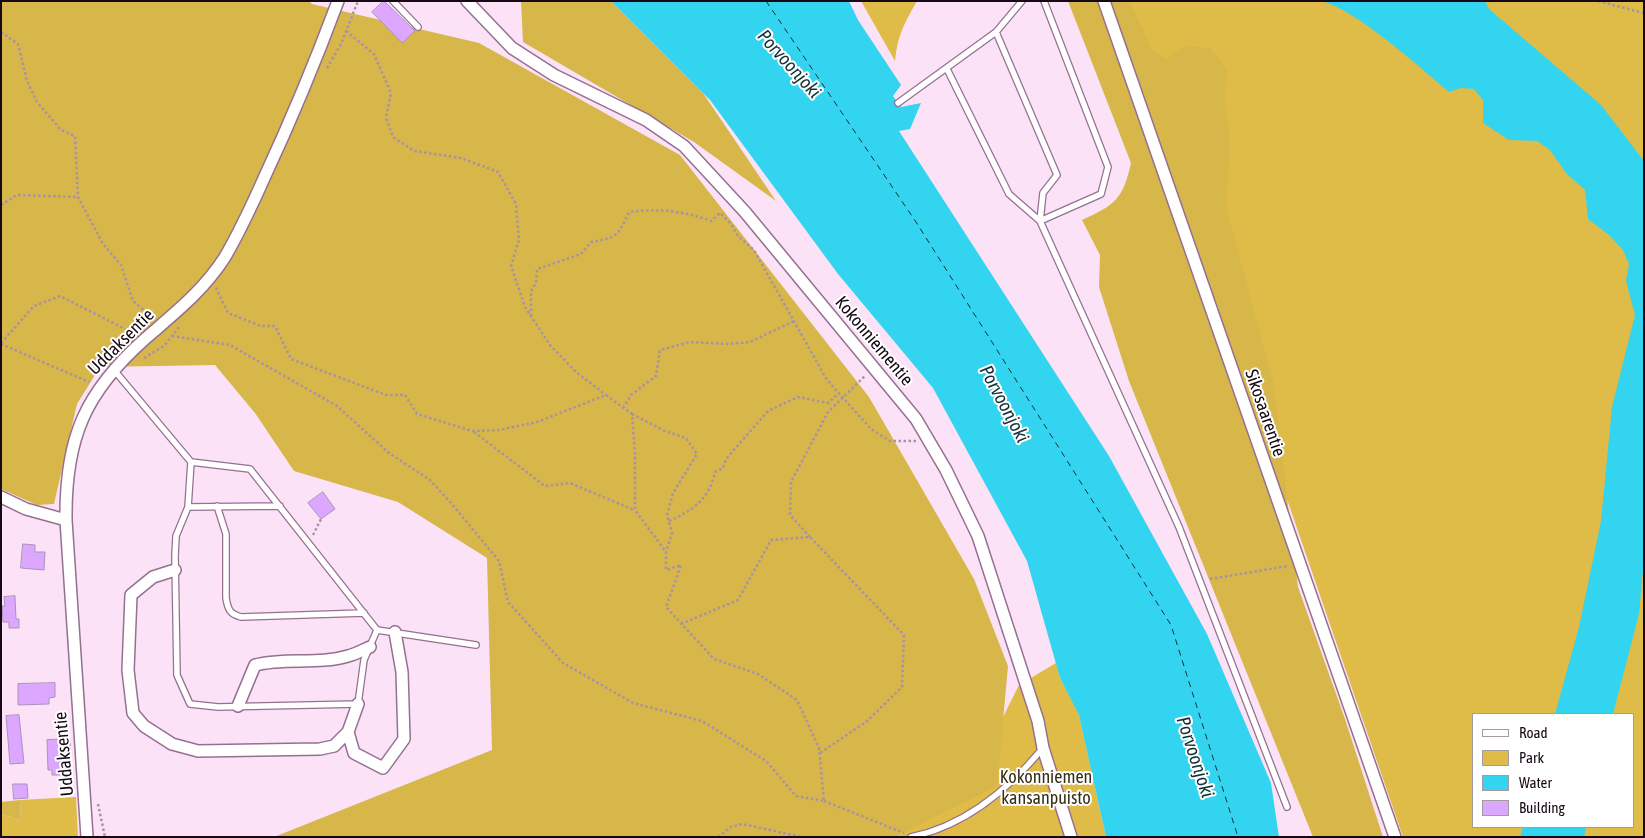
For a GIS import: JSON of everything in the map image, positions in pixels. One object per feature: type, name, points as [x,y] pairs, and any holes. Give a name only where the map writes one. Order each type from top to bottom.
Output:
[{"type":"street","name":"Uddaksentie","points":[[87,837],[65,485],[79,423],[100,387],[114,370],[145,339],[190,301],[210,278],[245,220],[312,70],[338,1]]},
{"type":"street","name":"Kokonniementie","points":[[467,1],[512,48],[554,75],[646,120],[684,146],[745,212],[916,419],[946,470],[978,536],[1038,722],[1043,748],[1071,837]]},
{"type":"street","name":"Sikosaarentie","points":[[1104,1],[1395,837]]},
{"type":"street","points":[[1,497],[26,509],[66,520]]},
{"type":"street","points":[[175,570],[153,578],[131,596],[128,670],[133,713],[144,726],[172,744],[198,751],[320,749],[334,746],[348,732],[358,704]]},
{"type":"street","points":[[348,732],[354,753],[383,768],[404,739],[402,672],[395,632]]},
{"type":"street","points":[[238,706],[255,665],[270,661],[302,661],[348,656],[370,646]]},
{"type":"lane","points":[[393,1],[418,27]]},
{"type":"lane","points":[[898,103],[996,32],[1022,1]]},
{"type":"lane","points":[[1040,221],[1101,194],[1108,167],[1044,1]]},
{"type":"lane","points":[[996,32],[1057,175],[1043,193],[1040,221]]},
{"type":"lane","points":[[947,69],[1009,194],[1040,221],[1179,527],[1287,807]]},
{"type":"lane","points":[[114,370],[191,462],[250,469],[377,630],[476,645]]},
{"type":"lane","points":[[191,462],[188,507],[176,536],[175,570],[177,675],[190,704],[238,706],[358,704],[364,660],[377,630]]},
{"type":"lane","points":[[217,506],[226,534],[226,598],[228,608],[232,614],[242,617],[364,613]]},
{"type":"lane","points":[[188,507],[280,506]]},
{"type":"lane","points":[[909,837],[934,834],[956,822],[1022,774],[1043,748]]},
{"type":"path","points":[[326,68],[341,44],[358,1]]},
{"type":"path","points":[[1598,1],[1644,13]]},
{"type":"path","points":[[346,31],[374,54],[388,85],[391,93],[386,118],[393,137],[414,151],[461,158],[498,172],[516,204],[519,240],[511,266],[525,308],[550,346],[576,372],[606,396],[632,414],[665,431],[686,438],[697,454],[673,493],[667,515],[672,533],[666,552],[666,570],[680,565],[666,607],[714,659],[758,674],[797,700],[819,748],[824,801]]},
{"type":"path","points":[[1,32],[18,44],[27,81],[37,102],[61,130],[75,136],[78,197],[103,244],[121,265],[133,301],[162,325]]},
{"type":"path","points":[[1,205],[17,195],[78,197]]},
{"type":"path","points":[[531,316],[531,291],[536,283],[537,269],[581,254],[590,242],[611,239],[619,234],[629,212],[654,209],[698,216],[711,221],[720,213],[731,224],[738,236],[754,250],[828,380],[843,398],[872,429],[890,441],[913,443],[926,436]]},
{"type":"path","points":[[208,293],[214,285],[228,313],[261,326],[275,326],[291,359],[386,395],[404,395],[417,414],[472,431],[499,430],[537,422],[606,396]]},
{"type":"path","points":[[100,387],[1,343],[34,306],[60,296],[145,339]]},
{"type":"path","points":[[623,408],[631,396],[656,376],[660,350],[690,342],[729,344],[750,342],[794,321]]},
{"type":"path","points":[[136,363],[164,346],[184,322]]},
{"type":"path","points":[[172,336],[230,345],[337,406],[389,454],[430,480],[498,561],[508,602],[563,663],[633,703],[702,721],[766,761],[796,796],[824,801],[900,830],[909,837]]},
{"type":"path","points":[[820,753],[866,722],[902,687],[904,635],[790,515],[791,482],[828,412],[874,368]]},
{"type":"path","points":[[669,521],[694,509],[712,486],[715,472],[723,468],[726,459],[768,410],[798,397],[828,403],[839,393]]},
{"type":"path","points":[[632,414],[635,454],[635,510]]},
{"type":"path","points":[[472,431],[545,486],[570,483],[635,510],[666,552]]},
{"type":"path","points":[[309,544],[321,518]]},
{"type":"path","points":[[681,624],[738,600],[771,540],[810,537]]},
{"type":"path","points":[[1200,581],[1299,564]]},
{"type":"path","points":[[98,796],[105,837]]},
{"type":"path","points":[[718,837],[731,827],[742,824],[802,837]]},
{"type":"green space","points":[[861,1],[917,1],[902,30],[895,61]]},
{"type":"green space","points":[[1116,1],[1644,1],[1644,837],[1403,837]]},
{"type":"green space","name":"Kokonniemen kansanpuisto","points":[[1056,663],[1060,678],[1079,714],[1106,837],[898,837],[1000,737],[1002,719],[1019,685]]},
{"type":"green space","points":[[76,797],[78,837],[1,837],[1,814],[21,820],[20,800]]},
{"type":"shaded area","points":[[1,1],[309,1],[312,4],[479,43],[680,155],[869,397],[974,579],[1008,666],[997,786],[902,833],[898,837],[274,837],[492,750],[487,558],[398,502],[294,471],[255,413],[215,365],[100,367],[77,404],[54,504],[37,505],[1,489]]},
{"type":"shaded area","points":[[521,1],[611,1],[703,93],[776,201],[694,142],[523,42]]},
{"type":"shaded area","points":[[1068,1],[1129,1],[1152,50],[1166,60],[1185,46],[1210,48],[1227,70],[1224,97],[1230,142],[1226,207],[1273,382],[1298,587],[1345,719],[1383,837],[1313,837],[1129,381],[1099,287],[1100,255],[1082,220],[1102,210],[1116,199],[1125,185],[1131,163]]},
{"type":"shaded area","points":[[20,800],[21,820],[1,814],[1,802]]},
{"type":"water","name":"Porvoonjoki","points":[[611,1],[849,1],[858,20],[901,85],[893,96],[901,107],[921,103],[910,129],[899,131],[1109,456],[1207,634],[1271,783],[1279,837],[1106,837],[1079,715],[1060,678],[1027,561],[933,388],[838,274],[710,100]]},
{"type":"water","points":[[1321,1],[1485,1],[1489,9],[1601,105],[1644,161],[1644,558],[1639,614],[1613,713],[1555,713],[1579,627],[1601,521],[1612,407],[1635,315],[1626,281],[1629,264],[1623,250],[1609,235],[1588,219],[1585,190],[1566,173],[1550,150],[1537,141],[1509,140],[1483,123],[1483,100],[1474,89],[1461,88],[1449,92],[1369,27],[1335,6]]},
{"type":"water","points":[[1523,828],[1586,828],[1584,837],[1520,837]]},
{"type":"building","points":[[384,1],[415,31],[402,43],[372,12]]},
{"type":"building","points":[[323,492],[335,509],[321,519],[308,503]]},
{"type":"building","points":[[23,544],[35,545],[35,552],[45,552],[44,570],[21,568]]},
{"type":"building","points":[[15,596],[16,619],[19,619],[19,628],[9,628],[9,622],[3,622],[2,606],[5,606],[4,597]]},
{"type":"building","points":[[55,683],[55,697],[49,698],[49,704],[18,705],[18,684]]},
{"type":"building","points":[[19,715],[24,763],[10,764],[6,716]]},
{"type":"building","points":[[70,739],[71,770],[68,770],[69,775],[52,775],[52,770],[48,770],[47,740]]},
{"type":"building","points":[[13,784],[27,784],[28,798],[14,799]]},
{"type":"ferry route","points":[[766,1],[916,222],[1171,625],[1238,837]]}]
